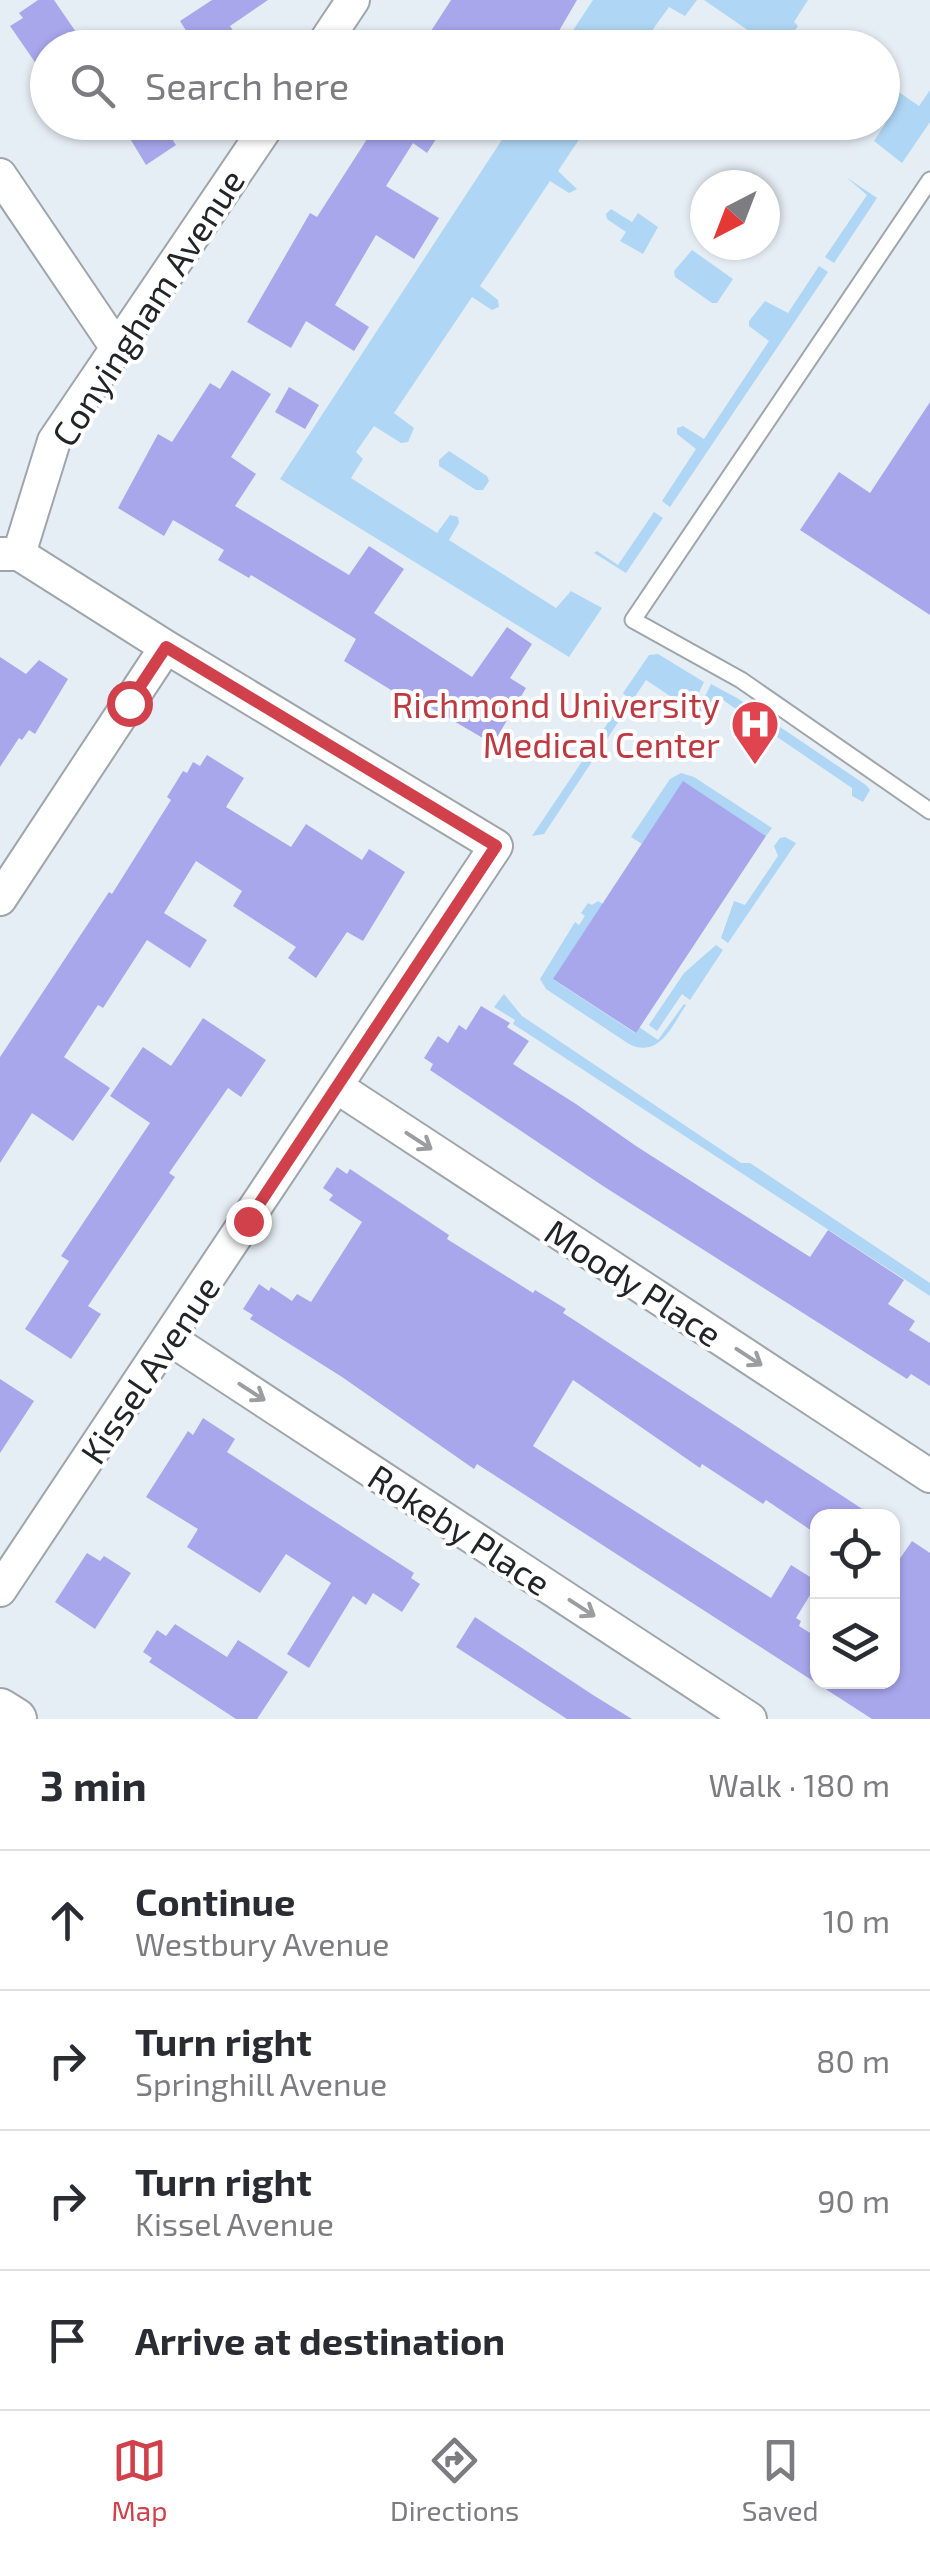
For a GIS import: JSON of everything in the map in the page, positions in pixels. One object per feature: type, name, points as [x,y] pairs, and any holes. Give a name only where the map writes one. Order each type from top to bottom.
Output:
[{"type":"street","points":[[332,30],[353,0]]},
{"type":"street","name":"Conyingham Avenue","points":[[10,554],[54,441],[258,140]]},
{"type":"street","points":[[0,175],[117,348]]},
{"type":"street","points":[[0,899],[166,647],[10,554]]},
{"type":"street","name":"Kissel Avenue","points":[[0,1590],[496,846],[166,647]]},
{"type":"street","name":"Moody Place","points":[[337,1087],[930,1476]]},
{"type":"street","name":"Rokeby Place","points":[[170,1338],[750,1719]]},
{"type":"street","points":[[0,1709],[16,1719]]},
{"type":"lane","points":[[930,180],[633,620],[742,680],[930,811]]},
{"type":"shaded area","points":[[593,0],[697,0],[685,16],[669,7],[652,30],[573,30]]},
{"type":"shaded area","points":[[704,0],[808,0],[794,22],[798,26],[795,30],[748,30]]},
{"type":"shaded area","points":[[930,90],[930,122],[902,163],[874,141],[900,140],[900,93],[919,106]]},
{"type":"shaded area","points":[[502,140],[579,140],[558,171],[577,189],[569,193],[550,181],[480,286],[498,300],[499,307],[492,310],[472,297],[394,413],[414,428],[408,442],[401,443],[374,426],[356,452],[363,459],[351,478],[437,533],[450,515],[458,517],[459,523],[449,540],[556,608],[571,591],[602,608],[569,657],[280,479]]},
{"type":"shaded area","points":[[846,177],[877,198],[834,263],[825,257],[867,195]]},
{"type":"shaded area","points":[[611,209],[632,222],[638,213],[658,227],[643,254],[620,241],[626,232],[607,219]]},
{"type":"shaded area","points":[[690,252],[690,260],[706,260],[733,279],[717,303],[712,303],[675,277],[674,271]]},
{"type":"shaded area","points":[[819,266],[828,272],[670,507],[662,501],[696,449],[677,434],[677,428],[683,426],[704,439],[769,341],[749,326],[749,321],[765,301],[788,313]]},
{"type":"shaded area","points":[[449,451],[487,476],[489,481],[483,490],[476,490],[439,466],[439,460]]},
{"type":"shaded area","points":[[654,512],[663,518],[626,573],[594,553],[597,551],[618,565]]},
{"type":"shaded area","points":[[658,654],[704,682],[691,710],[646,680],[544,834],[532,836],[649,655]]},
{"type":"shaded area","points":[[711,684],[866,785],[870,790],[863,802],[852,796],[852,788],[717,696],[705,714],[696,715]]},
{"type":"shaded area","points":[[681,773],[694,777],[772,828],[766,836],[683,782],[642,844],[631,837],[670,779]]},
{"type":"shaded area","points":[[785,837],[796,843],[728,943],[721,938],[734,901],[745,905],[778,856],[774,846]]},
{"type":"shaded area","points":[[588,903],[603,904],[554,980],[635,1033],[639,1027],[658,1040],[686,1005],[657,1044],[629,1044],[546,989],[540,979],[575,922],[579,925],[585,916],[581,913]]},
{"type":"shaded area","points":[[716,945],[723,950],[690,1000],[682,994],[657,1031],[649,1025],[684,973]]},
{"type":"shaded area","points":[[504,994],[522,1016],[741,1163],[750,1163],[930,1283],[930,1296],[513,1024],[515,1020],[494,1007]]},
{"type":"building","points":[[38,0],[54,0],[75,30],[30,30],[30,55],[10,26],[23,18],[19,13]]},
{"type":"building","points":[[212,0],[268,0],[230,26],[233,30],[186,30],[180,21]]},
{"type":"building","points":[[451,0],[577,0],[560,30],[432,30]]},
{"type":"building","points":[[131,140],[173,140],[176,145],[146,165]]},
{"type":"building","points":[[366,140],[435,140],[427,153],[413,143],[386,186],[439,218],[414,259],[376,235],[335,305],[369,327],[354,351],[306,321],[291,348],[247,322],[310,213],[317,217]]},
{"type":"building","points":[[232,370],[271,394],[231,457],[256,474],[235,506],[349,575],[369,546],[404,569],[374,613],[472,677],[507,627],[532,644],[510,678],[526,688],[493,744],[428,706],[425,711],[344,661],[356,639],[251,575],[249,578],[218,560],[224,550],[173,520],[164,536],[118,508],[158,434],[172,442],[210,383],[220,389]]},
{"type":"building","points":[[289,387],[319,405],[305,429],[275,412]]},
{"type":"building","points":[[930,402],[930,615],[800,530],[839,472],[870,493]]},
{"type":"building","points":[[0,657],[26,674],[39,660],[68,679],[35,734],[29,730],[22,740],[19,738],[0,767]]},
{"type":"building","points":[[207,755],[244,778],[226,807],[291,847],[306,824],[362,860],[369,849],[405,872],[363,941],[347,932],[316,978],[288,958],[296,947],[233,906],[242,891],[196,861],[164,913],[207,940],[190,968],[147,940],[103,1008],[98,1005],[64,1057],[110,1088],[73,1141],[32,1113],[0,1163],[0,1057],[109,892],[112,894],[171,800],[167,797],[183,771],[187,773],[193,762],[200,766]]},
{"type":"building","points":[[683,781],[766,836],[636,1033],[553,979]]},
{"type":"building","points":[[481,1006],[510,1023],[507,1027],[529,1041],[513,1064],[636,1146],[810,1257],[828,1230],[904,1280],[888,1304],[915,1321],[909,1330],[930,1343],[930,1386],[911,1374],[907,1379],[603,1186],[430,1070],[433,1064],[424,1058],[438,1036],[448,1043],[459,1025],[466,1030]]},
{"type":"building","points":[[203,1018],[266,1060],[241,1097],[228,1088],[169,1173],[175,1177],[88,1306],[101,1314],[71,1359],[25,1329],[69,1261],[61,1256],[150,1123],[110,1096],[143,1047],[171,1066]]},
{"type":"building","points":[[337,1167],[347,1174],[350,1169],[449,1235],[447,1239],[566,1309],[563,1313],[862,1509],[810,1509],[810,1530],[702,1464],[700,1468],[573,1380],[533,1446],[771,1598],[791,1565],[810,1577],[810,1595],[796,1618],[801,1621],[799,1626],[810,1633],[810,1679],[477,1464],[474,1469],[250,1319],[253,1315],[243,1309],[259,1284],[292,1301],[297,1294],[311,1302],[362,1222],[329,1200],[333,1195],[323,1188]]},
{"type":"building","points":[[0,1379],[34,1401],[0,1453]]},
{"type":"building","points":[[203,1418],[235,1439],[227,1452],[414,1573],[411,1578],[420,1584],[402,1612],[373,1593],[366,1605],[353,1596],[309,1668],[287,1654],[331,1583],[286,1554],[260,1593],[187,1547],[198,1529],[146,1497],[188,1431],[193,1435]]},
{"type":"building","points":[[912,1541],[930,1553],[930,1719],[872,1719],[826,1689],[900,1689],[900,1558]]},
{"type":"building","points":[[87,1553],[100,1561],[104,1556],[131,1573],[95,1629],[55,1602]]},
{"type":"building","points":[[475,1617],[632,1719],[567,1719],[456,1647]]},
{"type":"building","points":[[175,1624],[227,1657],[238,1640],[288,1672],[257,1719],[236,1719],[149,1662],[152,1658],[143,1652],[157,1630],[166,1636]]},
{"type":"place","name":"Richmond University Medical Center","points":[[755,766]]},
{"type":"route","points":[[129,703],[166,647],[496,846],[248,1221]]}]
